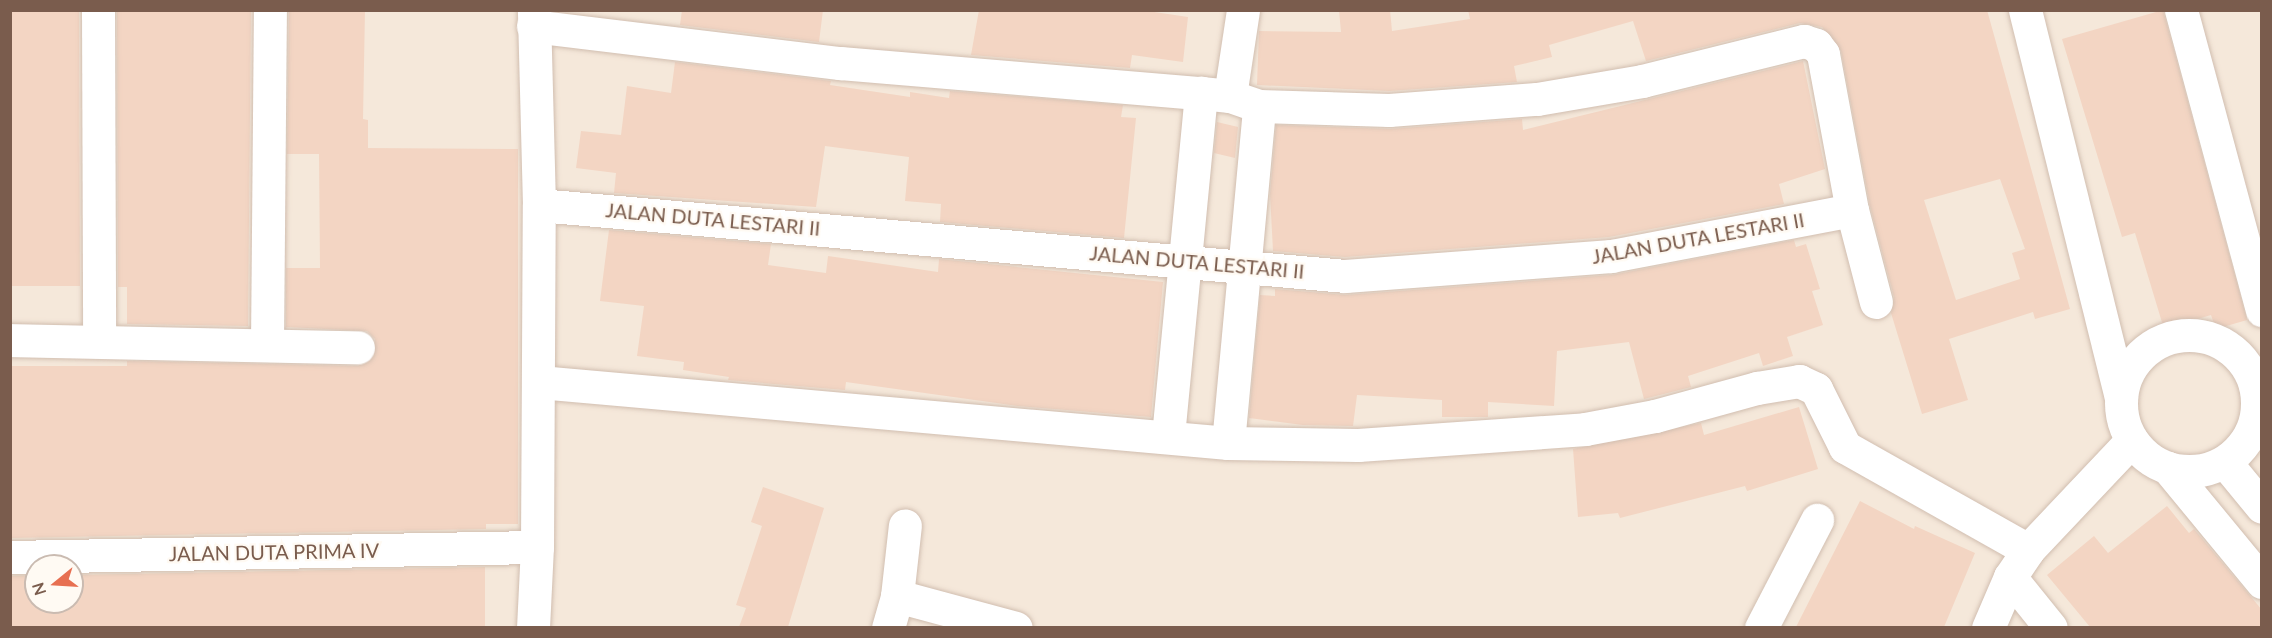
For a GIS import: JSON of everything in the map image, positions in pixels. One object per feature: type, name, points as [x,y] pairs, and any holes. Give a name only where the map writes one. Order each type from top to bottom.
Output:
[{"type":"street","points":[[98,10],[99,340]]},
{"type":"street","points":[[267,345],[270,10]]},
{"type":"street","points":[[1168,436],[1187,261],[1230,99],[1243,10]]},
{"type":"street","points":[[2025,10],[2121,397],[2123,419],[2132,440],[2148,457],[2168,468],[2262,582]]},
{"type":"street","points":[[2181,10],[2262,310]]},
{"type":"street","points":[[533,627],[537,547],[539,205],[533,18],[840,63],[1230,99],[1389,110],[1537,99],[1642,81],[1804,41],[1816,45],[1823,54],[1852,210],[1876,302]]},
{"type":"street","points":[[1228,443],[1247,267],[1230,99]]},
{"type":"street","name":"JALAN DUTA LESTARI II","points":[[539,205],[1345,276],[1521,265],[1646,251],[1852,210]]},
{"type":"street","points":[[2121,397],[2127,376],[2140,356],[2160,341],[2183,335],[2206,337],[2229,347],[2258,384],[2258,408],[2253,429],[2241,448],[2225,462],[2197,471],[2168,468]]},
{"type":"street","points":[[10,340],[358,346]]},
{"type":"street","points":[[539,382],[1228,443],[1358,445],[1585,429],[1799,381],[1816,389],[1845,447],[2028,550]]},
{"type":"street","points":[[1988,627],[2010,577],[2028,550],[2132,440]]},
{"type":"street","points":[[2225,462],[2262,507]]},
{"type":"street","points":[[1761,627],[1816,520]]},
{"type":"street","points":[[888,627],[897,596],[905,525]]},
{"type":"street","name":"JALAN DUTA PRIMA IV","points":[[10,557],[537,547]]},
{"type":"street","points":[[2010,577],[2051,627]]},
{"type":"street","points":[[897,596],[1016,627]]},
{"type":"shaded area","points":[[10,11],[2261,11],[2261,627],[11,627]]},
{"type":"building","points":[[10,10],[79,10],[80,286],[10,286]]},
{"type":"building","points":[[117,10],[251,10],[248,326],[127,324],[127,287],[118,287]]},
{"type":"building","points":[[289,10],[365,10],[363,119],[368,120],[368,148],[518,149],[518,524],[486,524],[486,529],[12,538],[10,366],[127,366],[127,361],[358,366],[374,356],[375,339],[367,331],[286,327],[286,268],[320,268],[319,154],[287,154]]},
{"type":"building","points":[[682,10],[823,10],[819,42],[680,25]]},
{"type":"building","points":[[979,10],[1141,10],[1188,17],[1183,62],[1132,55],[1130,68],[971,55]]},
{"type":"building","points":[[1339,10],[1390,10],[1392,31],[1470,19],[1468,10],[1987,10],[2070,309],[2035,319],[2033,312],[1949,339],[1968,400],[1922,414],[1891,313],[1894,297],[1870,206],[1841,51],[1822,27],[1800,23],[1646,61],[1633,21],[1549,45],[1552,57],[1514,66],[1517,82],[1389,91],[1257,85],[1259,31],[1341,32]],"holes":[[[2000,179],[2025,249],[2012,253],[2020,279],[1956,300],[1924,200]]]},
{"type":"building","points":[[2163,10],[2247,320],[2216,329],[2211,315],[2164,329],[2135,233],[2122,237],[2062,39]]},
{"type":"building","points":[[1803,61],[1825,169],[1779,184],[1784,204],[1609,237],[1345,257],[1273,251],[1270,194],[1276,125],[1390,129],[1522,119],[1523,130]]},
{"type":"building","points":[[675,62],[831,81],[830,85],[910,97],[910,92],[949,98],[950,91],[1123,105],[1121,117],[1136,118],[1124,238],[940,222],[941,204],[905,201],[909,157],[825,146],[816,207],[614,193],[616,173],[576,168],[581,131],[621,135],[627,86],[671,93]]},
{"type":"building","points":[[1217,122],[1238,127],[1235,158],[1214,153]]},
{"type":"building","points":[[609,230],[771,244],[768,265],[826,273],[828,256],[938,272],[939,259],[1163,282],[1151,417],[1018,406],[846,382],[845,390],[728,380],[729,377],[683,370],[684,362],[637,356],[644,306],[600,301]]},
{"type":"building","points":[[1794,240],[1796,247],[1806,244],[1820,289],[1812,291],[1823,325],[1787,337],[1793,356],[1763,366],[1759,353],[1688,376],[1691,387],[1644,399],[1629,342],[1557,351],[1554,406],[1488,402],[1488,417],[1442,417],[1442,400],[1357,395],[1353,426],[1303,425],[1249,418],[1260,295],[1275,296],[1275,289],[1346,295],[1612,275]]},
{"type":"building","points":[[1799,407],[1818,469],[1747,491],[1745,486],[1620,518],[1618,513],[1578,517],[1573,449],[1701,423],[1704,435]]},
{"type":"building","points":[[763,487],[824,508],[788,627],[739,627],[746,608],[736,605],[762,526],[751,522]]},
{"type":"building","points":[[1860,501],[1914,529],[1915,526],[1975,553],[1944,627],[1796,627]]},
{"type":"building","points":[[2167,506],[2189,533],[2194,529],[2262,610],[2262,627],[2090,627],[2047,575],[2094,536],[2108,553]]},
{"type":"building","points":[[485,567],[485,627],[10,627],[12,576],[24,576],[24,614],[84,614],[84,575]]}]
